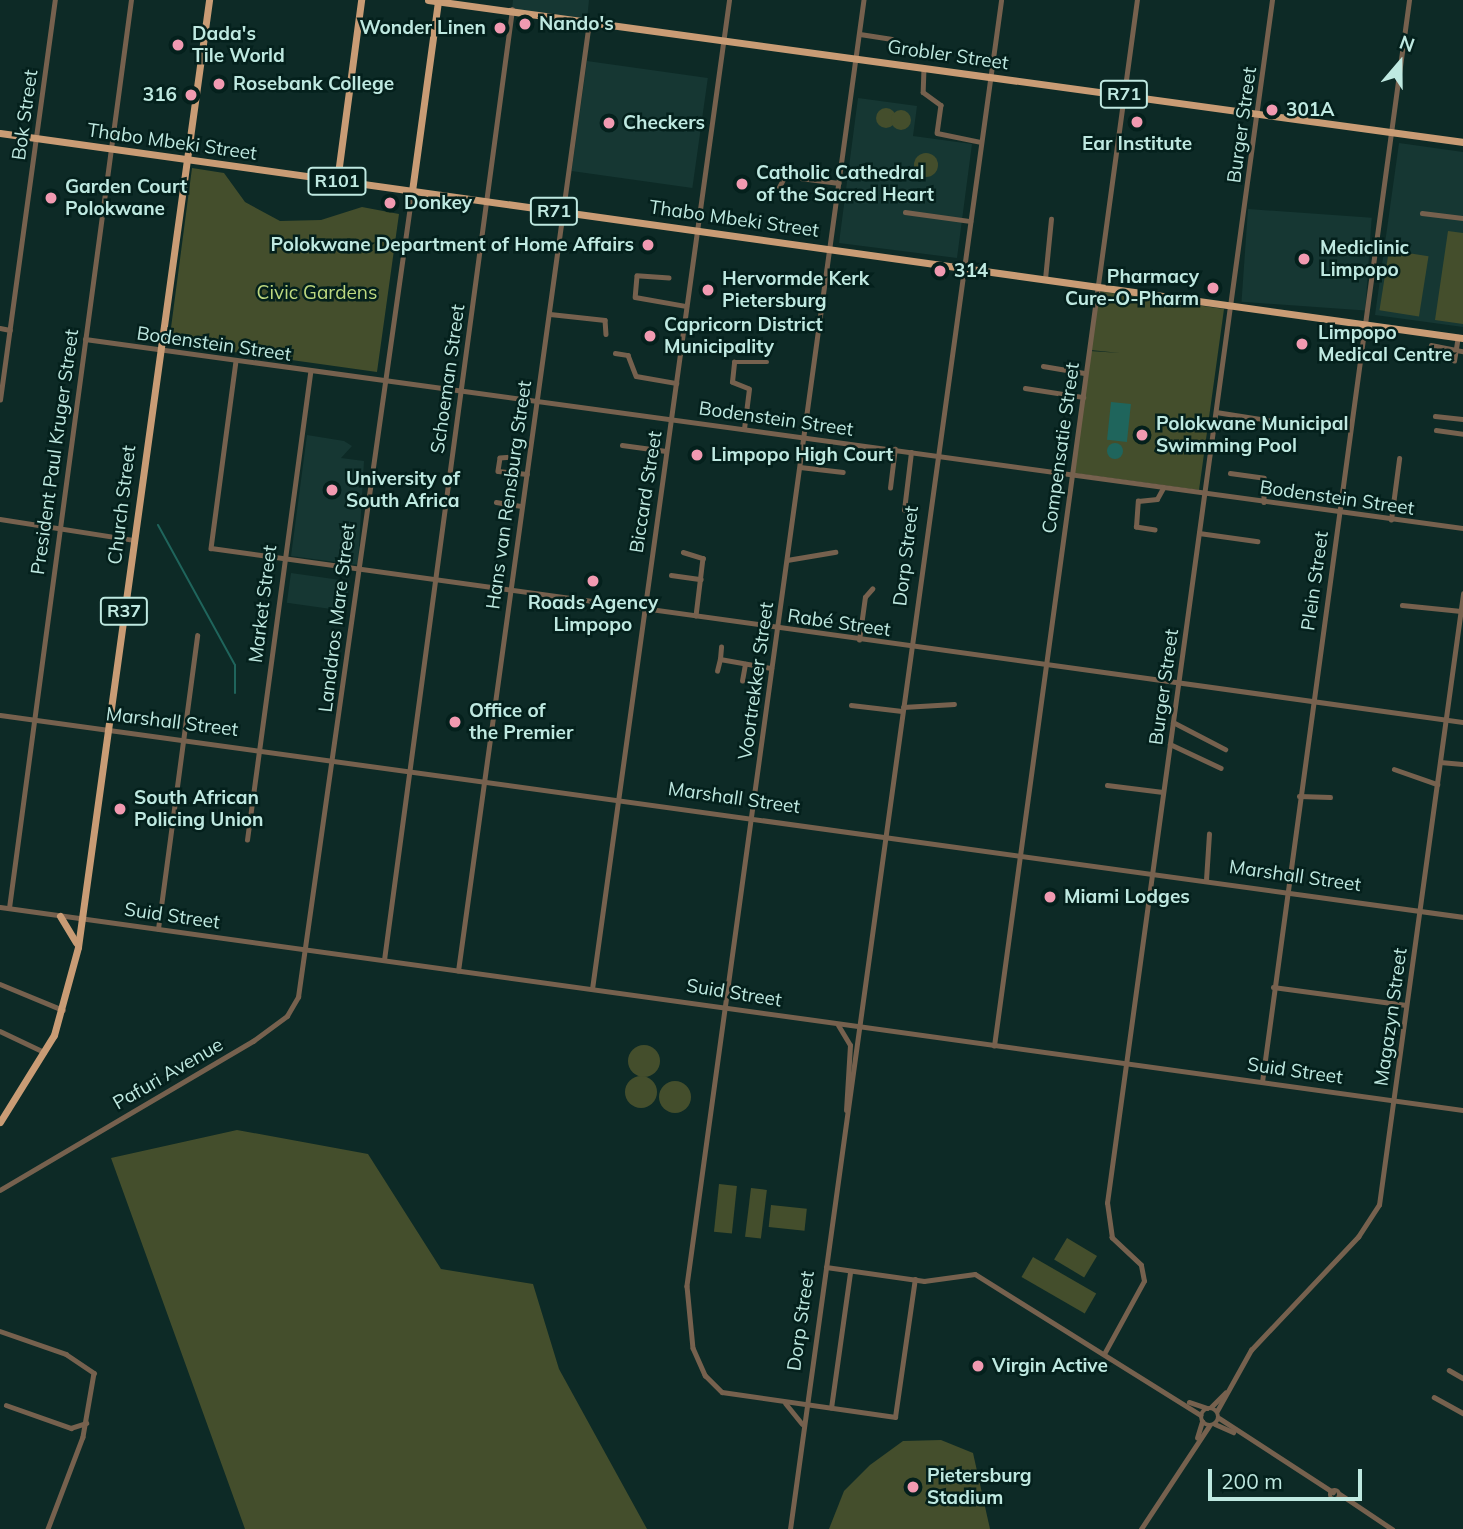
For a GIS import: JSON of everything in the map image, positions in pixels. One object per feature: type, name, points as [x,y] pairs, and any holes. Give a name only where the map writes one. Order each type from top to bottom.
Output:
[{"type":"main road","name":"Church Street","points":[[1,1118],[45,1053],[64,1010],[78,947],[209,0]]},
{"type":"main road","name":"R101","points":[[337,181],[361,0]]},
{"type":"main road","name":"Grobler Street","points":[[428,0],[1463,142]]},
{"type":"main road","name":"Landdros Mare Street","points":[[412,191],[438,1]]},
{"type":"main road","name":"Thabo Mbeki Street","points":[[0,133],[562,212],[695,228],[1460,338]]},
{"type":"main road","points":[[60,916],[78,947]]},
{"type":"street","name":"Bok Street","points":[[0,400],[55,0]]},
{"type":"street","name":"President Paul Kruger Street","points":[[9,908],[131,0]]},
{"type":"street","name":"Biccard Street","points":[[592,989],[672,418],[695,228],[729,0]]},
{"type":"street","name":"Voortrekker Street","points":[[864,0],[687,1286],[689,1332],[700,1366],[717,1389],[785,1403],[895,1417],[915,1279]]},
{"type":"street","name":"Dorp Street","points":[[790,1529],[802,1424],[860,1028],[936,456],[1001,0]]},
{"type":"street","name":"Compensatie Street","points":[[994,1046],[1136,0]]},
{"type":"street","name":"Burger Street","points":[[1104,1354],[1145,1275],[1115,1243],[1108,1215],[1126,1064],[1272,0]]},
{"type":"street","name":"Plein Street","points":[[1262,1083],[1286,890],[1409,0]]},
{"type":"street","name":"Schoeman Street","points":[[384,960],[433,581],[513,10]]},
{"type":"street","name":"Hans van Rensburg Street","points":[[458,971],[589,22]]},
{"type":"street","points":[[860,34],[892,39]]},
{"type":"street","points":[[924,68],[923,92],[940,103],[937,133],[981,142]]},
{"type":"street","points":[[778,189],[785,176],[839,183]]},
{"type":"street","name":"Landdros Mare Street","points":[[308,949],[360,570],[382,381],[412,191]]},
{"type":"street","points":[[905,212],[970,221]]},
{"type":"street","points":[[1422,214],[1463,218]]},
{"type":"street","points":[[1045,279],[1051,219]]},
{"type":"street","points":[[669,278],[637,276],[635,298],[686,306]]},
{"type":"street","points":[[550,314],[605,320],[606,334]]},
{"type":"street","points":[[0,328],[10,330]]},
{"type":"street","points":[[1454,361],[1460,338]]},
{"type":"street","name":"Bodenstein Street","points":[[85,339],[672,418],[1338,513],[1463,528]]},
{"type":"street","points":[[1431,345],[1463,351]]},
{"type":"street","points":[[615,353],[628,355],[636,376],[676,383]]},
{"type":"street","name":"Rabé Street","points":[[236,361],[211,548],[509,592],[1463,722]]},
{"type":"street","points":[[744,429],[749,389],[732,382],[734,362],[767,362]]},
{"type":"street","points":[[1043,366],[1085,373]]},
{"type":"street","name":"Market Street","points":[[247,840],[310,371]]},
{"type":"street","points":[[1025,388],[1083,397]]},
{"type":"street","points":[[1216,412],[1279,422]]},
{"type":"street","points":[[1435,416],[1463,419]]},
{"type":"street","points":[[1436,430],[1463,434]]},
{"type":"street","points":[[622,444],[666,451]]},
{"type":"street","points":[[890,488],[895,449]]},
{"type":"street","points":[[904,510],[911,452]]},
{"type":"street","points":[[513,457],[500,458],[498,471],[527,474]]},
{"type":"street","points":[[1391,520],[1399,460]]},
{"type":"street","points":[[800,467],[843,472]]},
{"type":"street","points":[[1230,473],[1264,478],[1264,502]]},
{"type":"street","points":[[1155,530],[1136,527],[1138,500],[1157,499],[1163,488]]},
{"type":"street","points":[[496,502],[522,506]]},
{"type":"street","points":[[0,519],[134,540]]},
{"type":"street","points":[[1199,533],[1257,541]]},
{"type":"street","points":[[683,552],[703,558],[696,616]]},
{"type":"street","points":[[787,560],[835,552]]},
{"type":"street","points":[[671,575],[701,579]]},
{"type":"street","points":[[859,640],[872,589]]},
{"type":"street","name":"Magazyn Street","points":[[1217,1411],[1227,1390],[1261,1338],[1374,1219],[1394,1101],[1463,594]]},
{"type":"street","points":[[1402,605],[1461,611]]},
{"type":"street","points":[[158,929],[197,636]]},
{"type":"street","points":[[717,671],[721,647]]},
{"type":"street","points":[[720,659],[771,668]]},
{"type":"street","points":[[742,681],[745,664]]},
{"type":"street","points":[[851,705],[902,709],[954,704]]},
{"type":"street","name":"Marshall Street","points":[[0,715],[484,778],[618,800],[753,816],[1463,916]]},
{"type":"street","points":[[1173,722],[1225,749]]},
{"type":"street","points":[[1170,744],[1221,768]]},
{"type":"street","points":[[1440,762],[1463,764]]},
{"type":"street","points":[[1394,769],[1437,784]]},
{"type":"street","points":[[1107,785],[1163,792]]},
{"type":"street","points":[[1299,796],[1330,797]]},
{"type":"street","points":[[1206,880],[1209,834]]},
{"type":"street","name":"Suid Street","points":[[0,906],[838,1025],[1463,1110]]},
{"type":"street","name":"Pafuri Avenue","points":[[0,1190],[272,1028],[298,997],[308,949]]},
{"type":"street","points":[[0,984],[64,1010]]},
{"type":"street","points":[[1273,987],[1406,1005]]},
{"type":"street","name":"Dorp Street","points":[[838,1025],[850,1045],[847,1117]]},
{"type":"street","points":[[0,1031],[45,1053]]},
{"type":"street","points":[[825,1267],[915,1279],[975,1274],[1182,1399],[1201,1415],[1202,1422],[1195,1442]]},
{"type":"street","points":[[831,1408],[850,1272]]},
{"type":"street","points":[[0,1331],[92,1368],[87,1423],[48,1529]]},
{"type":"street","points":[[1449,1370],[1463,1378]]},
{"type":"street","name":"Magazyn Street","points":[[1209,1408],[1227,1390]]},
{"type":"street","points":[[1434,1397],[1463,1413]]},
{"type":"street","points":[[1182,1399],[1217,1411],[1219,1418],[1240,1434],[1392,1529]]},
{"type":"street","points":[[785,1403],[802,1424]]},
{"type":"street","points":[[6,1405],[71,1428],[87,1423]]},
{"type":"street","points":[[1201,1415],[1209,1408]]},
{"type":"street","points":[[1141,1529],[1195,1442],[1219,1418]]},
{"type":"street","points":[[1202,1422],[1209,1426]]},
{"type":"street","points":[[1215,1424],[1240,1434]]},
{"type":"shaded area","points":[[513,0],[589,0],[587,20],[512,9]]},
{"type":"shaded area","points":[[587,61],[708,78],[692,188],[572,171]]},
{"type":"shaded area","points":[[858,98],[917,106],[913,136],[972,144],[957,258],[839,243]]},
{"type":"shaded area","points":[[1399,143],[1463,152],[1463,327],[1375,315]]},
{"type":"shaded area","name":"Mediclinic Limpopo","points":[[1248,209],[1372,218],[1365,310],[1242,302]]},
{"type":"shaded area","points":[[1111,402],[1131,404],[1127,442],[1107,440]]},
{"type":"shaded area","name":"University of South Africa","points":[[307,435],[344,441],[352,446],[341,458],[364,461],[358,565],[291,556]]},
{"type":"shaded area","points":[[1112,443],[1118,443],[1123,451],[1121,457],[1112,459],[1107,454],[1107,448]]},
{"type":"shaded area","points":[[291,573],[349,581],[345,611],[287,603]]},
{"type":"green space","points":[[886,108],[893,111],[896,118],[893,125],[886,128],[879,125],[876,118],[879,111]]},
{"type":"green space","points":[[897,110],[905,110],[911,120],[905,130],[897,130],[891,124],[891,116]]},
{"type":"green space","points":[[926,153],[937,160],[938,165],[931,176],[926,177],[915,170],[914,165],[921,154]]},
{"type":"green space","name":"Civic Gardens","points":[[192,168],[224,173],[245,202],[280,221],[321,220],[362,207],[399,214],[377,372],[169,343]]},
{"type":"green space","points":[[1448,231],[1463,233],[1463,324],[1435,320]]},
{"type":"green space","points":[[1389,250],[1429,256],[1419,317],[1379,310]]},
{"type":"green space","name":"Polokwane Municipal Swimming Pool","points":[[1098,291],[1224,309],[1199,490],[1074,473],[1090,351],[1120,353],[1090,350]]},
{"type":"green space","points":[[644,1045],[656,1049],[660,1061],[656,1073],[644,1077],[632,1073],[628,1061],[632,1049]]},
{"type":"green space","points":[[641,1076],[652,1081],[657,1092],[652,1103],[641,1108],[630,1103],[625,1092],[630,1081]]},
{"type":"green space","points":[[675,1081],[686,1086],[691,1097],[686,1108],[675,1113],[664,1108],[659,1097],[664,1086]]},
{"type":"green space","points":[[237,1130],[368,1154],[441,1269],[533,1284],[559,1369],[647,1529],[245,1529],[111,1158]]},
{"type":"green space","points":[[719,1184],[737,1186],[732,1234],[714,1232]]},
{"type":"green space","points":[[751,1188],[767,1190],[761,1239],[745,1237]]},
{"type":"green space","points":[[771,1205],[807,1209],[805,1231],[769,1227]]},
{"type":"green space","points":[[1067,1238],[1097,1256],[1084,1277],[1054,1259]]},
{"type":"green space","points":[[1033,1257],[1096,1294],[1085,1313],[1022,1277]]},
{"type":"green space","name":"Pietersburg Stadium","points":[[941,1440],[973,1453],[990,1529],[829,1529],[844,1491],[870,1465],[903,1441]]},
{"type":"waterway","points":[[158,525],[235,665],[235,693]]},
{"type":"place","name":"Nando's","points":[[525,24]]},
{"type":"place","name":"Wonder Linen","points":[[500,28]]},
{"type":"place","name":"Dada's Tile World","points":[[178,45]]},
{"type":"place","name":"Rosebank College","points":[[219,84]]},
{"type":"place","name":"316","points":[[191,95]]},
{"type":"place","name":"301A","points":[[1272,110]]},
{"type":"place","name":"Ear Institute","points":[[1137,122]]},
{"type":"place","name":"Checkers","points":[[609,123]]},
{"type":"place","name":"Catholic Cathedral of the Sacred Heart","points":[[742,184]]},
{"type":"place","name":"Garden Court Polokwane","points":[[51,198]]},
{"type":"place","name":"Donkey","points":[[390,203]]},
{"type":"place","name":"Polokwane Department of Home Affairs","points":[[648,245]]},
{"type":"place","name":"Mediclinic Limpopo","points":[[1304,259]]},
{"type":"place","name":"314","points":[[940,271]]},
{"type":"place","name":"Pharmacy Cure-O-Pharm","points":[[1213,288]]},
{"type":"place","name":"Hervormde Kerk Pietersburg","points":[[708,290]]},
{"type":"place","name":"Capricorn District Municipality","points":[[650,336]]},
{"type":"place","name":"Limpopo Medical Centre","points":[[1302,344]]},
{"type":"place","name":"Polokwane Municipal Swimming Pool","points":[[1142,435]]},
{"type":"place","name":"Limpopo High Court","points":[[697,455]]},
{"type":"place","name":"University of South Africa","points":[[332,490]]},
{"type":"place","name":"Roads Agency Limpopo","points":[[593,581]]},
{"type":"place","name":"Office of the Premier","points":[[455,722]]},
{"type":"place","name":"South African Policing Union","points":[[120,809]]},
{"type":"place","name":"Miami Lodges","points":[[1050,897]]},
{"type":"place","name":"Virgin Active","points":[[978,1366]]},
{"type":"place","name":"Pietersburg Stadium","points":[[913,1487]]}]
